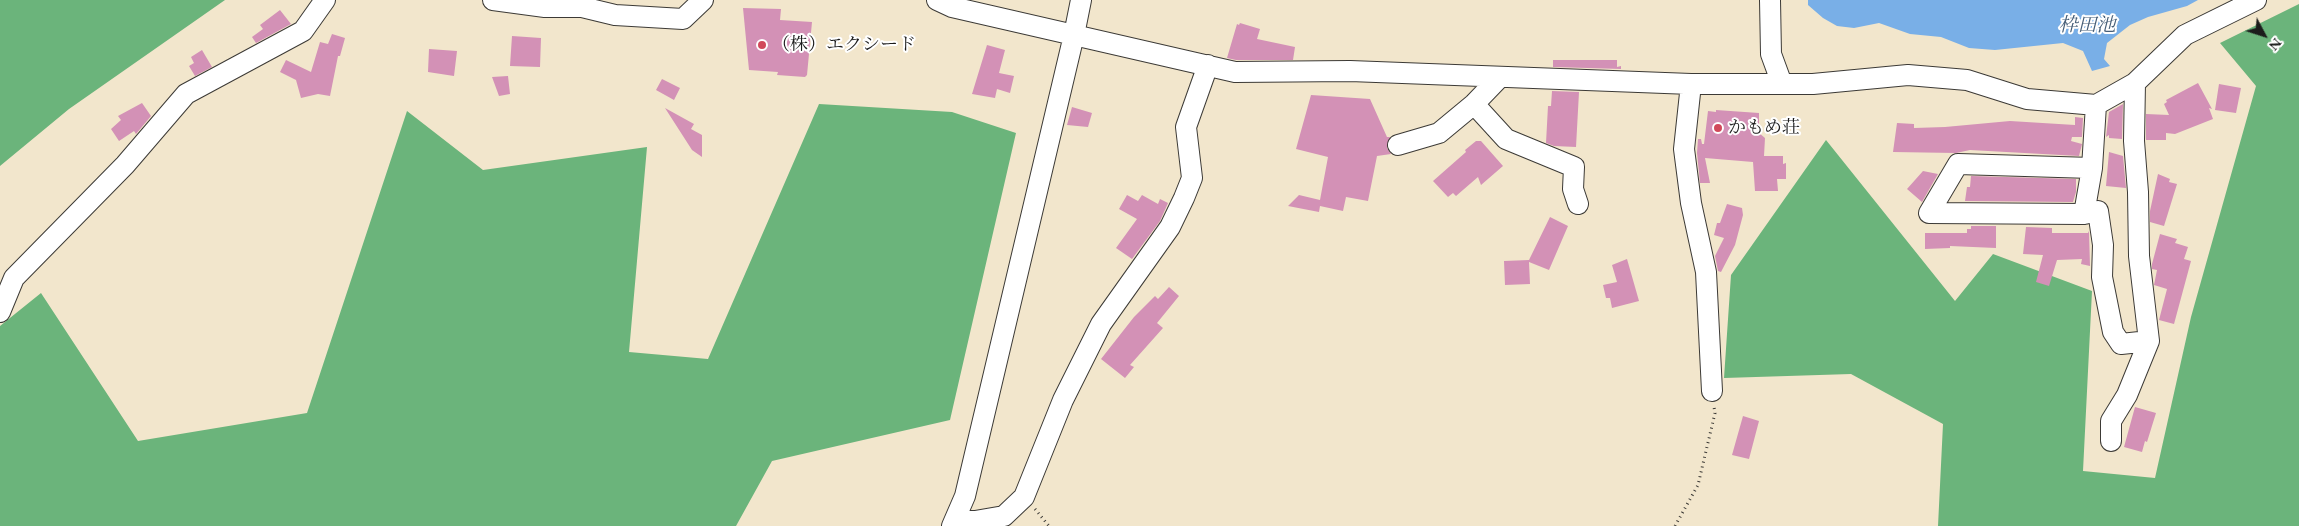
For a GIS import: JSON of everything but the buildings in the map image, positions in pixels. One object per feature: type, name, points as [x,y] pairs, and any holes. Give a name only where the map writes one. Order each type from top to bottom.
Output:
[{"type":"street","points":[[0,312],[14,278],[125,165],[186,94],[303,31],[325,0]]},
{"type":"street","points":[[493,0],[545,7],[582,7],[614,15],[683,19],[703,0]]},
{"type":"street","points":[[937,0],[952,7],[1235,72],[1350,71],[1691,84],[1782,84],[1908,75],[1967,80],[2027,99],[2096,106],[2135,83],[2185,35],[2256,0]]},
{"type":"street","points":[[1081,0],[967,486],[954,524],[1004,516],[1024,497],[1063,400],[1101,324],[1170,227],[1184,198],[1192,178],[1186,127],[1208,65]]},
{"type":"street","points":[[1770,0],[1771,54],[1782,84]]},
{"type":"street","points":[[1398,145],[1439,133],[1474,104],[1500,77]]},
{"type":"street","points":[[2111,441],[2110,421],[2127,396],[2149,341],[2139,256],[2138,192],[2134,141],[2135,83]]},
{"type":"street","points":[[1691,84],[1684,149],[1691,203],[1706,272],[1712,391]]},
{"type":"street","points":[[1474,104],[1506,139],[1574,167],[1573,189],[1578,204]]},
{"type":"street","points":[[2084,214],[2092,168],[2096,106]]},
{"type":"street","points":[[2092,168],[1958,164],[1929,212],[2084,214],[2098,211],[2103,245],[2102,277],[2113,332],[2122,344],[2149,341]]},
{"type":"path","points":[[1675,526],[1698,485],[1715,413],[1712,391]]},
{"type":"green space","points":[[0,0],[225,0],[69,109],[0,166]]},
{"type":"green space","points":[[2299,4],[2299,526],[1938,526],[1943,424],[1851,374],[1724,378],[1731,275],[1826,140],[1955,301],[1993,254],[2092,291],[2083,471],[2155,478],[2191,317],[2256,86],[2220,43]]},
{"type":"green space","points":[[819,104],[952,112],[1016,133],[950,420],[772,461],[736,526],[0,526],[0,326],[41,293],[138,441],[307,413],[407,111],[483,170],[647,147],[629,352],[708,359]]},
{"type":"water","name":"枠田池","points":[[1808,0],[2198,0],[2187,6],[2148,17],[2130,25],[2107,43],[2104,59],[2110,66],[2092,71],[2083,51],[2063,43],[1995,50],[1969,48],[1941,37],[1910,34],[1879,23],[1854,28],[1837,26],[1823,18],[1808,5]]},
{"type":"place","name":"（株）エクシード","points":[[762,45]]},
{"type":"place","name":"かもめ荘","points":[[1718,128]]}]
